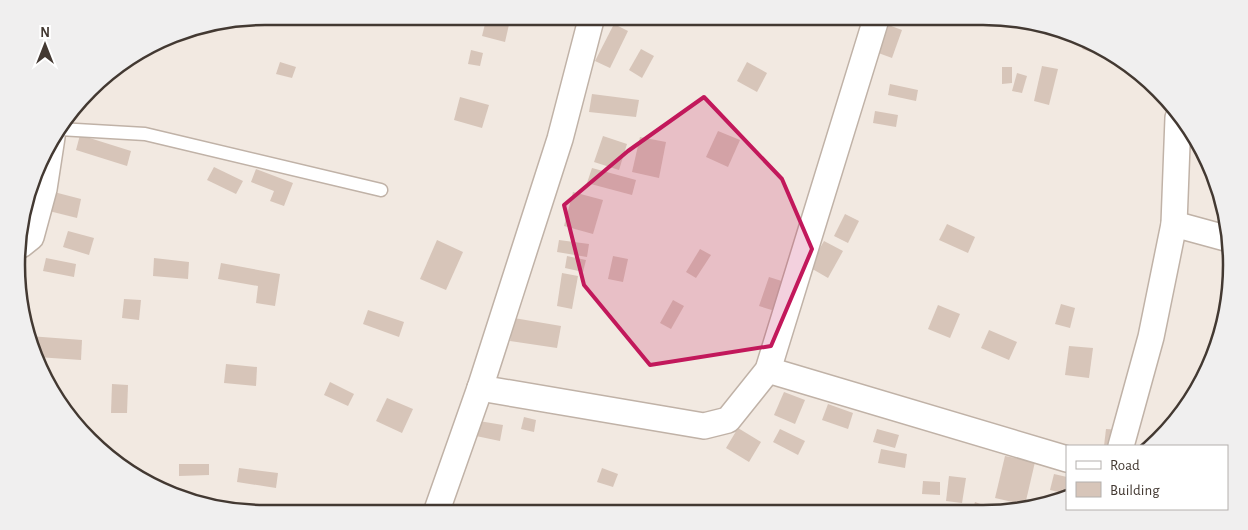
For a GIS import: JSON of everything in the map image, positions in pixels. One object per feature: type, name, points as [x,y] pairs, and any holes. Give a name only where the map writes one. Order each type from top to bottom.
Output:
[{"type":"street","points":[[439,505],[480,388],[560,139],[590,25]]},
{"type":"street","points":[[480,388],[704,426],[728,420],[768,370],[874,25]]},
{"type":"street","points":[[1121,445],[1151,336],[1174,224],[1178,125]]},
{"type":"street","points":[[27,240],[31,237],[44,189],[48,163]]},
{"type":"street","points":[[1174,224],[1221,237]]},
{"type":"street","points":[[768,370],[1066,459]]},
{"type":"lane","points":[[67,129],[145,134],[381,190]]},
{"type":"highlighted area","points":[[704,97],[782,179],[812,249],[771,346],[650,365],[584,285],[564,205],[628,151]]},
{"type":"building","points":[[485,25],[509,25],[505,42],[482,36]]},
{"type":"building","points":[[613,25],[628,31],[610,68],[595,61]]},
{"type":"building","points":[[882,25],[888,25],[902,30],[892,58],[873,51]]},
{"type":"building","points":[[1083,47],[1097,54],[1082,49]]},
{"type":"building","points":[[641,49],[654,56],[642,78],[629,70]]},
{"type":"building","points":[[471,50],[483,53],[480,66],[468,64]]},
{"type":"building","points":[[280,62],[296,67],[292,78],[276,74]]},
{"type":"building","points":[[747,62],[767,73],[757,92],[737,81]]},
{"type":"building","points":[[1042,66],[1058,69],[1049,105],[1034,101]]},
{"type":"building","points":[[1002,67],[1012,67],[1012,83],[1002,84]]},
{"type":"building","points":[[1017,73],[1027,76],[1022,93],[1012,91]]},
{"type":"building","points":[[890,84],[918,90],[916,101],[888,95]]},
{"type":"building","points":[[592,94],[639,100],[636,117],[589,112]]},
{"type":"building","points":[[460,97],[489,105],[482,128],[454,120]]},
{"type":"building","points":[[875,111],[898,115],[896,127],[873,123]]},
{"type":"building","points":[[718,131],[740,140],[728,167],[706,157]]},
{"type":"building","points":[[80,135],[131,151],[127,166],[76,150]]},
{"type":"building","points":[[603,136],[627,144],[619,170],[594,162]]},
{"type":"building","points":[[640,137],[666,142],[659,178],[632,172]]},
{"type":"building","points":[[214,167],[243,181],[236,194],[207,180]]},
{"type":"building","points":[[592,168],[636,180],[632,195],[587,183]]},
{"type":"building","points":[[256,169],[293,183],[284,206],[270,201],[274,191],[251,182]]},
{"type":"building","points":[[54,192],[81,199],[77,218],[49,211]]},
{"type":"building","points":[[573,192],[603,200],[593,234],[564,226]]},
{"type":"building","points":[[845,214],[859,221],[848,243],[834,236]]},
{"type":"building","points":[[947,224],[975,237],[968,253],[939,240]]},
{"type":"building","points":[[68,231],[94,238],[89,255],[63,247]]},
{"type":"building","points":[[437,240],[463,252],[446,290],[420,279]]},
{"type":"building","points":[[559,240],[589,244],[587,257],[557,252]]},
{"type":"building","points":[[824,241],[843,251],[828,278],[809,267]]},
{"type":"building","points":[[700,249],[711,255],[696,278],[686,272]]},
{"type":"building","points":[[567,256],[586,260],[583,272],[565,268]]},
{"type":"building","points":[[613,256],[628,259],[623,282],[608,279]]},
{"type":"building","points":[[46,258],[76,264],[74,277],[43,271]]},
{"type":"building","points":[[154,258],[189,262],[188,279],[153,276]]},
{"type":"building","points":[[221,263],[280,274],[275,306],[256,303],[258,286],[218,279]]},
{"type":"building","points":[[562,273],[578,276],[572,309],[557,306]]},
{"type":"building","points":[[769,277],[788,283],[778,312],[759,306]]},
{"type":"building","points":[[124,299],[141,300],[139,320],[122,318]]},
{"type":"building","points":[[673,300],[684,306],[671,329],[660,323]]},
{"type":"building","points":[[1061,304],[1075,308],[1070,328],[1055,324]]},
{"type":"building","points":[[938,305],[960,314],[950,338],[928,329]]},
{"type":"building","points":[[368,310],[404,322],[399,337],[363,324]]},
{"type":"building","points":[[514,318],[561,326],[557,348],[510,341]]},
{"type":"building","points":[[989,330],[1017,342],[1009,360],[981,348]]},
{"type":"building","points":[[36,337],[82,340],[81,360],[43,357]]},
{"type":"building","points":[[1069,346],[1093,348],[1089,378],[1065,375]]},
{"type":"building","points":[[226,364],[257,367],[256,386],[224,383]]},
{"type":"building","points":[[330,382],[354,394],[348,406],[324,395]]},
{"type":"building","points":[[112,384],[128,385],[127,413],[111,413]]},
{"type":"building","points":[[784,392],[805,400],[795,424],[774,415]]},
{"type":"building","points":[[387,398],[413,409],[402,433],[376,421]]},
{"type":"building","points":[[828,404],[853,413],[848,429],[822,420]]},
{"type":"building","points":[[524,417],[536,420],[534,432],[521,429]]},
{"type":"building","points":[[479,421],[503,425],[500,441],[476,436]]},
{"type":"building","points":[[738,428],[761,442],[749,462],[726,448]]},
{"type":"building","points":[[780,429],[805,441],[798,455],[773,442]]},
{"type":"building","points":[[877,429],[899,435],[895,448],[873,442]]},
{"type":"building","points":[[1106,429],[1122,430],[1120,445],[1104,445]]},
{"type":"building","points":[[881,449],[907,454],[905,468],[878,463]]},
{"type":"building","points":[[1005,456],[1035,462],[1026,501],[1015,503],[995,498]]},
{"type":"building","points":[[179,464],[209,464],[209,475],[179,476]]},
{"type":"building","points":[[239,468],[278,473],[276,488],[237,482]]},
{"type":"building","points":[[602,468],[618,474],[613,487],[597,482]]},
{"type":"building","points":[[1054,474],[1066,477],[1066,490],[1059,492],[1050,490]]},
{"type":"building","points":[[949,476],[966,478],[962,503],[946,501]]},
{"type":"building","points":[[923,481],[940,482],[940,495],[922,494]]}]
